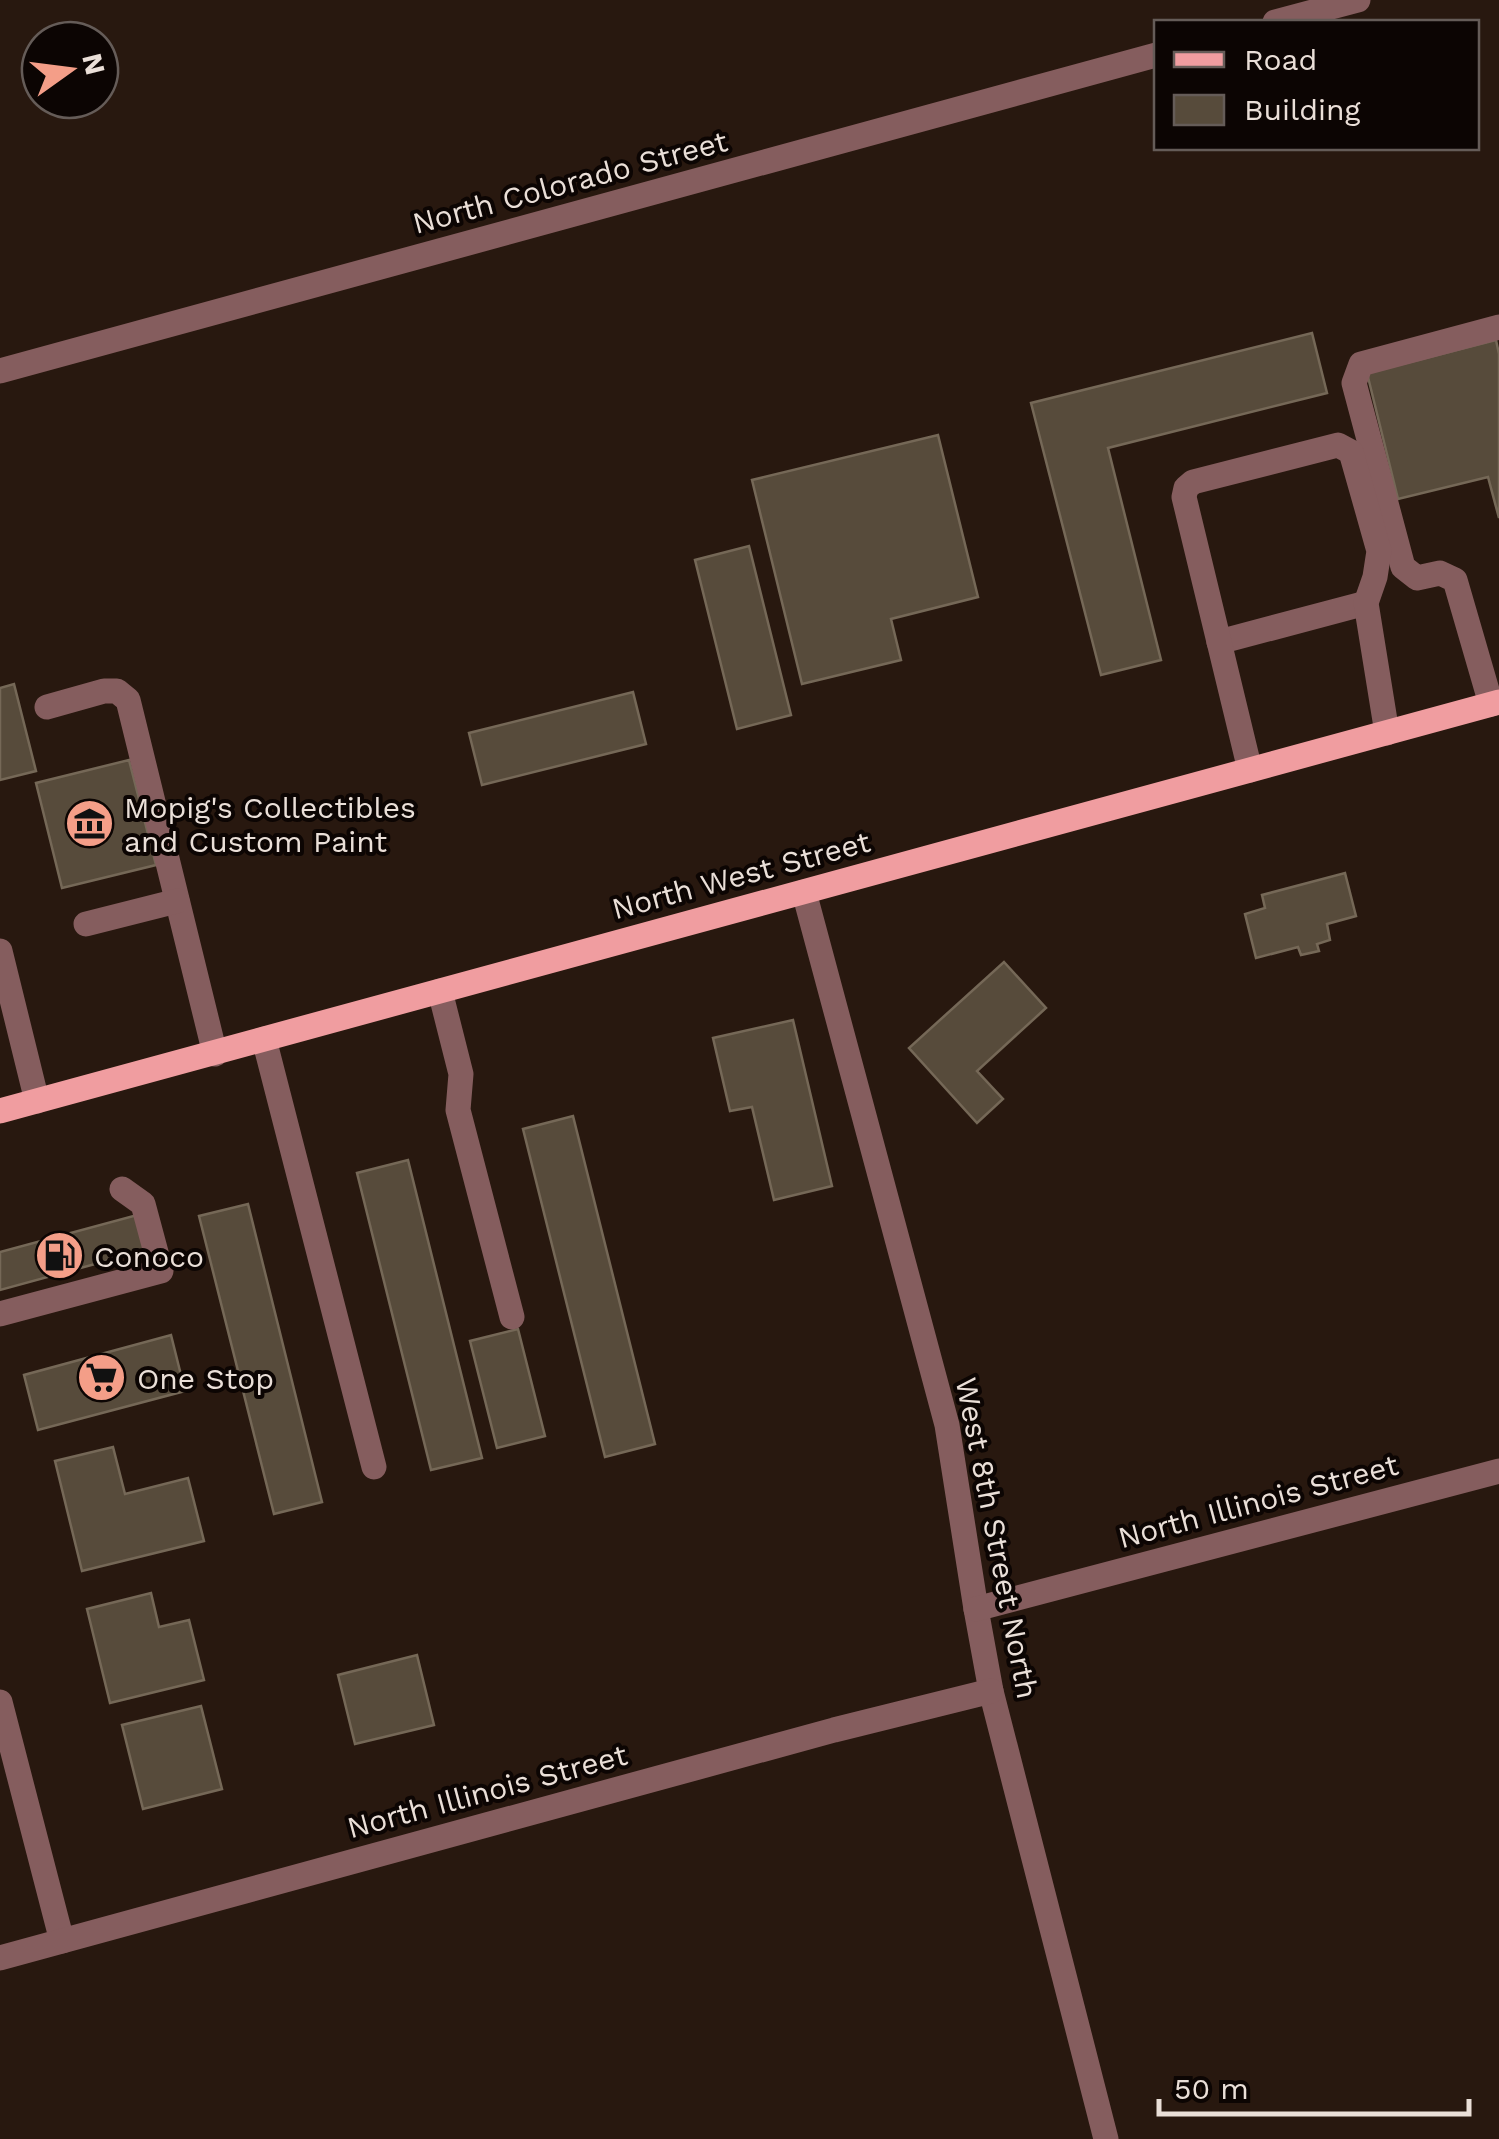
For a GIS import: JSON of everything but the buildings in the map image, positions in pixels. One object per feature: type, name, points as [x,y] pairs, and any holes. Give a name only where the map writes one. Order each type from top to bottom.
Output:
[{"type":"main road","name":"North West Street","points":[[0,1111],[1495,703]]},
{"type":"street","points":[[1283,20],[1358,0]]},
{"type":"street","name":"North Colorado Street","points":[[0,371],[1154,56]]},
{"type":"street","points":[[1495,703],[1455,580],[1440,573],[1418,578],[1403,567],[1354,382],[1361,364],[1499,327]]},
{"type":"street","points":[[1250,770],[1184,496],[1186,488],[1194,482],[1338,444],[1351,452],[1379,551],[1366,603],[1387,733]]},
{"type":"street","points":[[1219,642],[1366,603]]},
{"type":"street","points":[[47,707],[104,691],[117,691],[128,700],[215,1054]]},
{"type":"street","name":"West 8th Street North","points":[[804,892],[947,1425],[991,1691],[1106,2139]]},
{"type":"street","points":[[86,924],[177,901]]},
{"type":"street","points":[[0,951],[36,1101]]},
{"type":"street","points":[[440,991],[461,1074],[458,1110],[512,1317]]},
{"type":"street","points":[[264,1039],[374,1467]]},
{"type":"street","points":[[0,1314],[161,1271],[143,1204],[122,1189]]},
{"type":"street","name":"North Illinois Street","points":[[976,1610],[1499,1470]]},
{"type":"street","name":"North Illinois Street","points":[[0,1958],[834,1730],[991,1691]]},
{"type":"street","points":[[0,1702],[62,1941]]},
{"type":"place","name":"Mopig's Collectibles and Custom Paint","points":[[89,824]]},
{"type":"place","name":"Conoco","points":[[59,1256]]},
{"type":"place","name":"One Stop","points":[[102,1378]]}]
